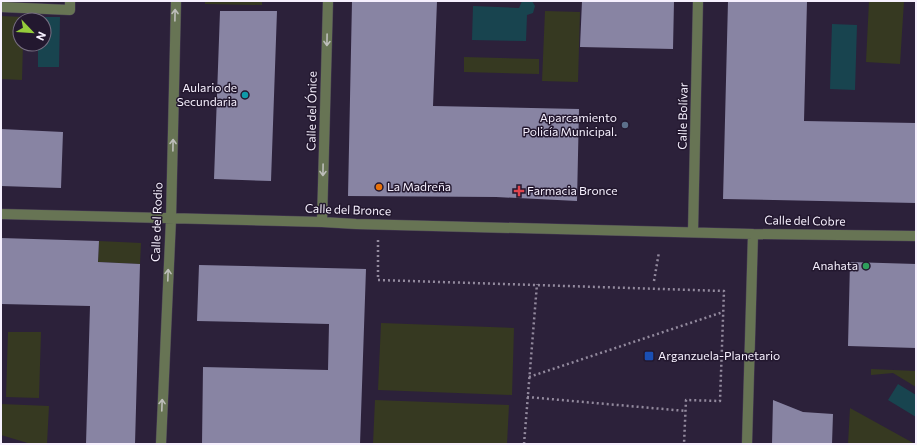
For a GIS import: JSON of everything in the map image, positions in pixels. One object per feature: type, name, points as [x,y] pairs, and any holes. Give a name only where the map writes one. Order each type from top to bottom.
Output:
[{"type":"street","points":[[1,8],[70,10],[70,1]]},
{"type":"street","name":"Calle del Rodio","points":[[161,444],[171,219],[176,1]]},
{"type":"street","name":"Calle del Ónice","points":[[322,222],[328,1]]},
{"type":"street","name":"Calle Bolívar","points":[[693,232],[698,1]]},
{"type":"street","name":"Calle del Bronce","points":[[1,214],[693,232]]},
{"type":"street","name":"Calle del Cobre","points":[[693,232],[916,236]]},
{"type":"street","points":[[747,444],[754,234]]},
{"type":"path","points":[[378,240],[378,280],[724,291],[720,401],[686,400],[684,444]]},
{"type":"path","points":[[654,281],[659,252]]},
{"type":"path","points":[[524,444],[537,284]]},
{"type":"path","points":[[529,377],[723,312]]},
{"type":"path","points":[[527,397],[686,411]]},
{"type":"green space","points":[[205,1],[262,1],[262,5],[205,4]]},
{"type":"green space","points":[[869,1],[904,1],[900,64],[866,62]]},
{"type":"green space","points":[[545,11],[580,12],[578,82],[542,81]]},
{"type":"green space","points":[[1,16],[12,16],[12,52],[23,52],[22,80],[1,79]]},
{"type":"green space","points":[[464,57],[539,59],[539,74],[464,72]]},
{"type":"green space","points":[[99,241],[141,243],[140,264],[98,262]]},
{"type":"green space","points":[[381,323],[514,328],[512,395],[378,390]]},
{"type":"green space","points":[[8,332],[41,332],[39,398],[6,397]]},
{"type":"green space","points":[[871,369],[916,371],[916,387],[893,373],[871,375]]},
{"type":"green space","points":[[375,400],[509,405],[507,444],[373,444]]},
{"type":"green space","points":[[1,404],[49,406],[47,444],[31,444],[1,435]]},
{"type":"green space","points":[[850,408],[915,444],[848,444]]},
{"type":"water","points":[[522,1],[532,1],[535,6],[533,13],[527,15],[526,41],[472,40],[473,6],[519,8]]},
{"type":"water","points":[[52,17],[60,17],[59,67],[38,67],[38,52],[52,52]]},
{"type":"water","points":[[832,24],[857,25],[855,90],[830,89]]},
{"type":"water","points":[[898,384],[916,395],[916,417],[888,400]]},
{"type":"building","points":[[352,1],[437,1],[433,106],[579,109],[577,201],[496,197],[348,196]]},
{"type":"building","points":[[582,1],[674,1],[673,49],[580,47]]},
{"type":"building","points":[[728,1],[807,1],[804,121],[916,123],[916,203],[723,199]]},
{"type":"building","name":"Aulario de Secundaria","points":[[220,11],[277,11],[271,181],[214,179]]},
{"type":"building","points":[[1,129],[63,132],[61,188],[1,186]]},
{"type":"building","points":[[1,238],[99,241],[98,262],[140,264],[135,444],[86,444],[90,306],[1,304]]},
{"type":"building","points":[[850,262],[916,264],[916,348],[848,346]]},
{"type":"building","points":[[199,265],[366,269],[360,444],[202,444],[203,367],[328,370],[329,324],[197,321]]},
{"type":"building","points":[[773,400],[803,412],[833,414],[832,444],[772,444]]},
{"type":"place","name":"Aulario de Secundaria","points":[[245,95]]},
{"type":"place","name":"Aparcamiento Policía Municipal.","points":[[625,125]]},
{"type":"place","name":"La Madreña","points":[[379,187]]},
{"type":"place","name":"Farmacia Bronce","points":[[519,191]]},
{"type":"place","name":"Anahata","points":[[866,266]]},
{"type":"place","name":"Arganzuela-Planetario","points":[[649,356]]}]
